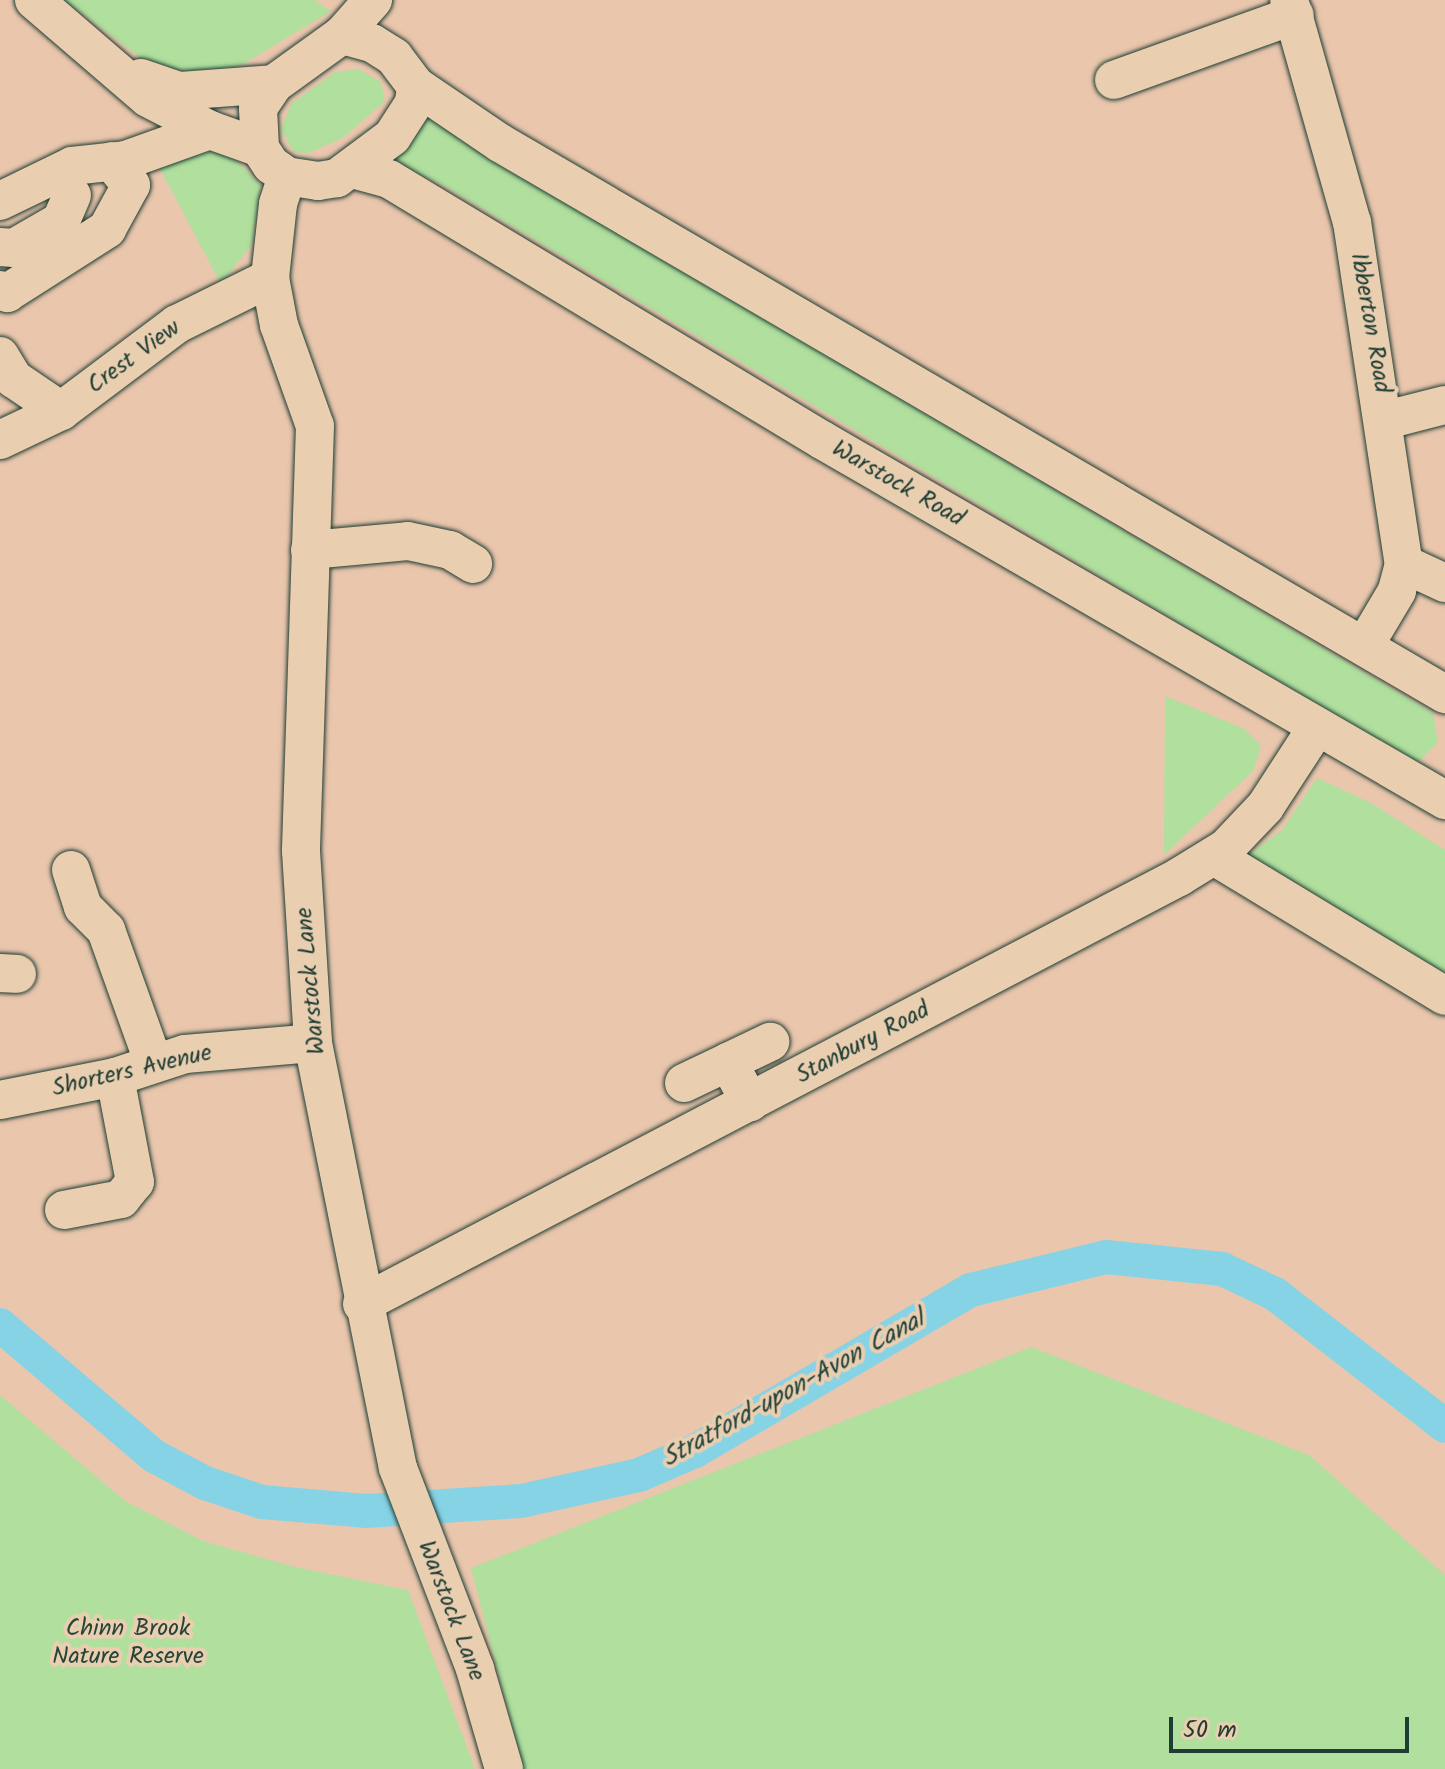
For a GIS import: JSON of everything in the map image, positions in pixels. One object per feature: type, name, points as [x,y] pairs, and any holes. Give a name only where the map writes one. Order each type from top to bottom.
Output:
[{"type":"street","points":[[34,0],[148,98],[210,130],[260,148]]},
{"type":"street","points":[[373,0],[342,35],[274,84],[258,108],[260,148],[271,165],[287,176],[318,181],[352,169],[392,137],[414,103],[405,72],[395,0]]},
{"type":"street","points":[[1114,80],[1292,7]]},
{"type":"street","name":"Ibberton Road","points":[[1292,7],[1352,222],[1386,420],[1404,564],[1397,591],[1365,645]]},
{"type":"street","points":[[342,35],[372,43],[405,72],[500,143],[1445,694]]},
{"type":"street","points":[[116,69],[179,91],[274,84]]},
{"type":"street","points":[[0,225],[72,195],[114,170],[210,130]]},
{"type":"street","points":[[0,201],[72,166],[114,170],[147,196],[134,224],[107,229],[7,293],[0,290]]},
{"type":"street","name":"Warstock Road","points":[[352,169],[389,179],[822,440],[1317,727],[1443,796]]},
{"type":"street","name":"Warstock Lane","points":[[287,176],[278,204],[270,278],[279,325],[315,426],[301,851],[313,1043],[362,1304],[398,1468],[475,1669],[504,1769]]},
{"type":"street","points":[[0,247],[14,248],[61,221],[72,195]]},
{"type":"street","name":"Crest View","points":[[0,440],[61,411],[177,324],[270,278]]},
{"type":"street","points":[[0,356],[14,379],[61,411]]},
{"type":"street","points":[[1386,420],[1445,405]]},
{"type":"street","points":[[310,550],[408,541],[450,550],[473,564]]},
{"type":"street","points":[[1404,564],[1445,583]]},
{"type":"street","name":"Stanbury Road","points":[[362,1304],[1214,856],[1265,807],[1317,727]]},
{"type":"street","points":[[1214,856],[1445,996]]},
{"type":"street","points":[[71,870],[83,907],[106,930],[154,1064]]},
{"type":"street","points":[[684,1083],[770,1042]]},
{"type":"street","name":"Shorters Avenue","points":[[0,1100],[115,1077],[185,1054],[313,1043]]},
{"type":"street","points":[[728,1062],[750,1102]]},
{"type":"street","points":[[64,1210],[121,1199],[135,1182],[115,1077]]},
{"type":"green space","points":[[64,0],[314,0],[331,11],[235,69],[166,77]]},
{"type":"green space","points":[[359,69],[381,82],[385,101],[344,137],[309,153],[294,152],[281,129],[291,104],[335,72]]},
{"type":"green space","points":[[426,111],[576,208],[1433,713],[1438,742],[1417,764],[443,185],[391,161]]},
{"type":"green space","points":[[193,151],[228,152],[261,185],[252,244],[221,284],[158,165]]},
{"type":"green space","points":[[1165,696],[1245,729],[1261,746],[1253,771],[1164,855]]},
{"type":"green space","points":[[1317,778],[1371,803],[1445,850],[1445,980],[1246,857],[1282,830]]},
{"type":"green space","points":[[1031,1347],[1309,1455],[1445,1575],[1445,1769],[523,1769],[471,1568]]},
{"type":"green space","name":"Chinn Brook Nature Reserve","points":[[0,1395],[125,1501],[203,1541],[295,1567],[408,1590],[475,1769],[0,1769]]},
{"type":"waterway","name":"Stratford-upon-Avon Canal","points":[[0,1325],[154,1456],[205,1483],[262,1502],[366,1511],[521,1501],[639,1475],[695,1451],[971,1290],[1106,1257],[1222,1269],[1275,1294],[1445,1426]]}]
